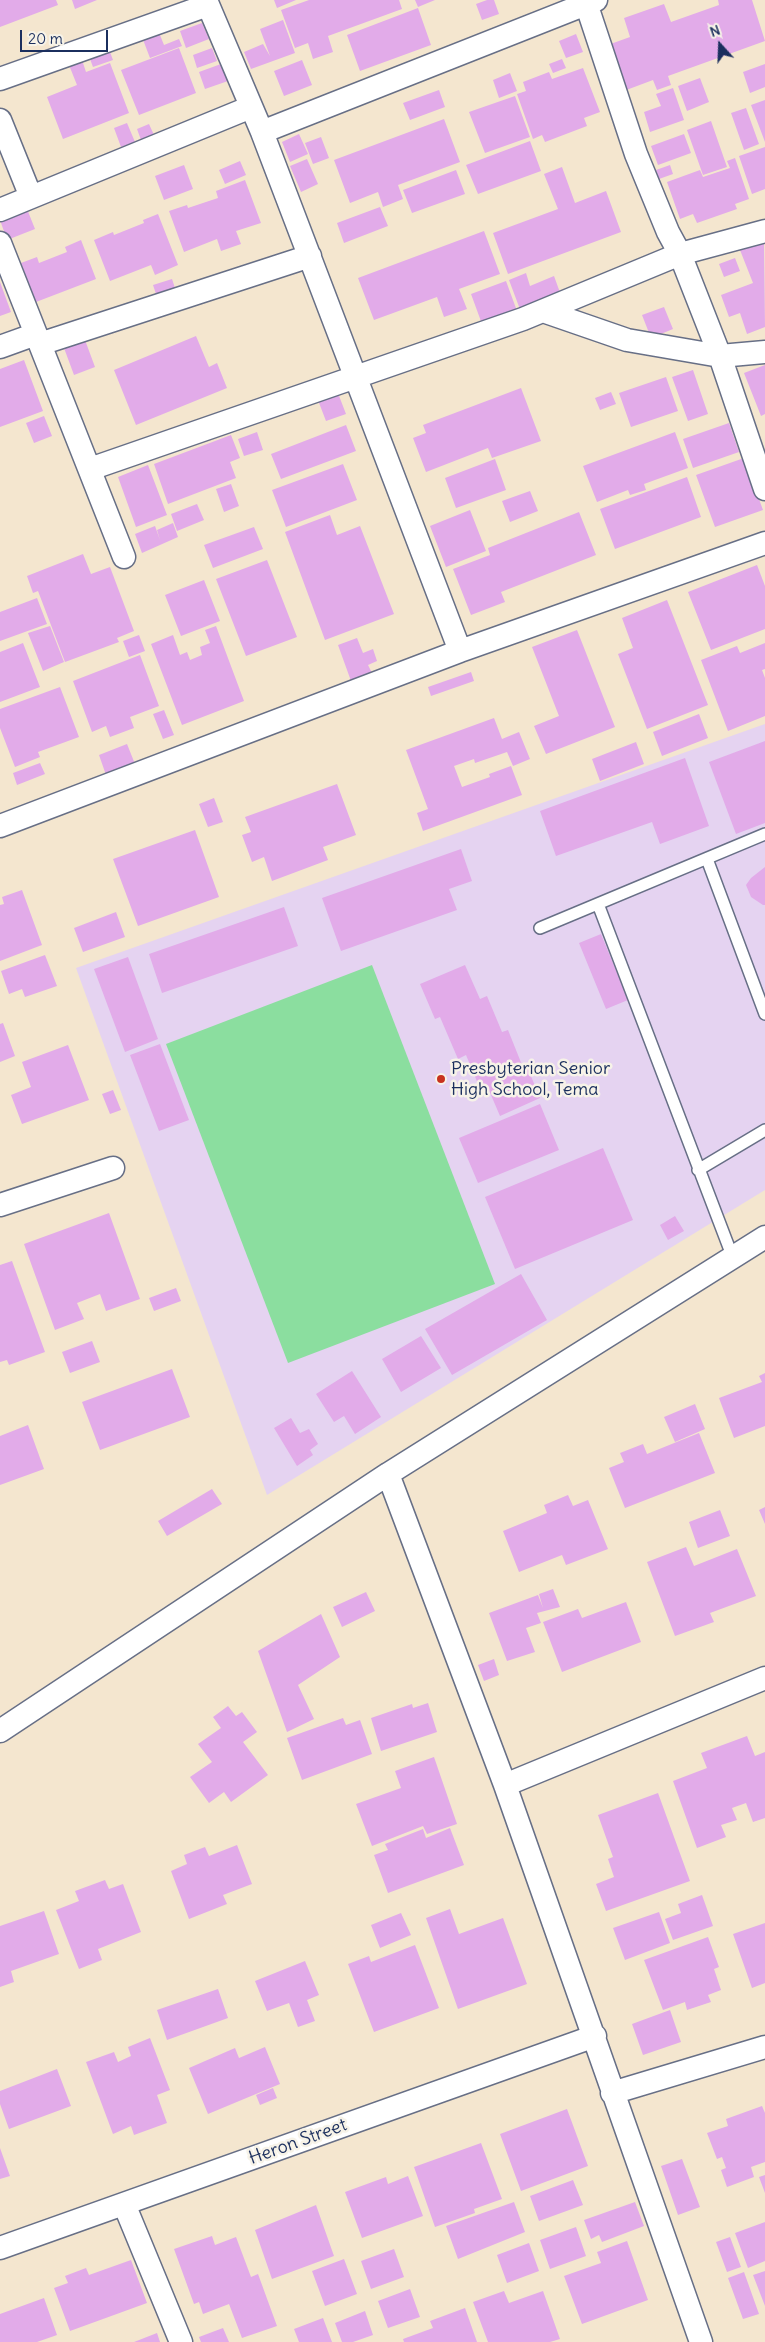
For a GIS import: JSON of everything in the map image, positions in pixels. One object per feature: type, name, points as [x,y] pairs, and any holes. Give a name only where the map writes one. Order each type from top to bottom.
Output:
[{"type":"street","points":[[262,132],[589,1],[636,154],[668,232],[680,254],[720,356],[765,489]]},
{"type":"street","points":[[0,79],[207,3],[262,132],[358,378],[460,650]]},
{"type":"street","points":[[0,210],[251,107]]},
{"type":"street","points":[[0,120],[31,197]]},
{"type":"street","points":[[90,470],[358,378],[543,311],[680,254],[765,231]]},
{"type":"street","points":[[0,243],[124,557]]},
{"type":"street","points":[[0,347],[38,339],[310,256]]},
{"type":"street","points":[[543,311],[627,340],[720,356],[765,352]]},
{"type":"street","points":[[0,826],[460,650],[765,543]]},
{"type":"street","points":[[0,1205],[113,1168]]},
{"type":"street","points":[[0,1731],[388,1474],[765,1237]]},
{"type":"street","points":[[388,1474],[505,1785],[595,2036],[612,2093],[701,2342]]},
{"type":"street","points":[[505,1785],[765,1678]]},
{"type":"street","name":"Heron Street","points":[[0,2248],[595,2036]]},
{"type":"street","points":[[612,2093],[765,2047]]},
{"type":"street","points":[[124,2204],[181,2342]]},
{"type":"lane","points":[[540,928],[765,834]]},
{"type":"lane","points":[[707,859],[765,1014]]},
{"type":"lane","points":[[598,904],[733,1258]]},
{"type":"lane","points":[[698,1170],[765,1130]]},
{"type":"shaded area","name":"Presbyterian Senior High School, Tema","points":[[765,724],[765,1190],[267,1495],[76,968]]},
{"type":"green space","points":[[372,965],[495,1284],[288,1363],[166,1044]]},
{"type":"building","points":[[0,0],[56,0],[58,5],[0,27]]},
{"type":"building","points":[[72,0],[97,0],[75,9]]},
{"type":"building","points":[[274,0],[296,0],[277,8]]},
{"type":"building","points":[[309,0],[399,0],[402,9],[328,36],[333,52],[313,59],[308,43],[295,48],[281,10]]},
{"type":"building","points":[[415,0],[435,0],[418,7]]},
{"type":"building","points":[[487,0],[494,0],[499,14],[482,20],[476,4]]},
{"type":"building","points":[[718,0],[752,0],[765,41],[668,76],[671,85],[657,90],[653,80],[621,92],[605,46],[630,37],[624,18],[664,4],[671,22],[719,5]]},
{"type":"building","points":[[418,8],[431,45],[360,71],[347,35]]},
{"type":"building","points":[[283,20],[295,53],[251,69],[244,52],[263,44],[270,56],[260,29]]},
{"type":"building","points":[[202,23],[209,39],[186,48],[180,31]]},
{"type":"building","points":[[158,30],[164,45],[179,39],[182,46],[150,58],[142,37]]},
{"type":"building","points":[[576,34],[583,52],[566,58],[559,41]]},
{"type":"building","points":[[107,44],[113,60],[93,67],[87,51]]},
{"type":"building","points":[[179,48],[196,93],[139,115],[121,70]]},
{"type":"building","points":[[212,48],[217,61],[197,68],[193,55]]},
{"type":"building","points":[[562,59],[566,68],[553,73],[549,64]]},
{"type":"building","points":[[82,60],[86,72],[110,63],[129,113],[63,139],[47,97],[77,85],[69,65]]},
{"type":"building","points":[[302,60],[312,85],[284,96],[274,71]]},
{"type":"building","points":[[221,64],[228,81],[205,89],[199,72]]},
{"type":"building","points":[[765,64],[765,87],[750,93],[743,72]]},
{"type":"building","points":[[583,68],[600,112],[584,118],[587,126],[545,142],[542,135],[533,139],[517,94],[526,91],[523,82],[549,72],[552,79]]},
{"type":"building","points":[[510,73],[517,91],[499,98],[493,80]]},
{"type":"building","points":[[700,78],[709,102],[687,111],[678,86]]},
{"type":"building","points":[[673,88],[684,120],[650,132],[644,112],[661,106],[656,94]]},
{"type":"building","points":[[439,90],[445,107],[410,120],[403,103]]},
{"type":"building","points":[[515,96],[530,137],[485,153],[469,112]]},
{"type":"building","points":[[765,100],[765,142],[751,105]]},
{"type":"building","points":[[746,108],[759,144],[744,150],[731,113]]},
{"type":"building","points":[[444,119],[460,162],[398,185],[403,199],[383,207],[378,192],[350,203],[334,160]]},
{"type":"building","points":[[711,121],[727,167],[703,175],[687,130]]},
{"type":"building","points":[[127,123],[135,142],[121,147],[114,128]]},
{"type":"building","points":[[149,124],[154,135],[141,140],[137,129]]},
{"type":"building","points":[[299,134],[308,154],[290,162],[282,142]]},
{"type":"building","points":[[684,134],[691,153],[658,165],[651,146]]},
{"type":"building","points":[[321,137],[329,158],[313,164],[305,143]]},
{"type":"building","points":[[530,141],[541,171],[478,194],[466,165]]},
{"type":"building","points":[[765,147],[765,189],[752,194],[739,156]]},
{"type":"building","points":[[735,158],[749,199],[735,204],[737,209],[697,223],[693,214],[680,219],[667,182],[700,170],[703,177],[730,168],[727,161]]},
{"type":"building","points":[[307,159],[318,184],[301,192],[290,166]]},
{"type":"building","points":[[240,161],[246,175],[225,184],[219,170]]},
{"type":"building","points":[[184,165],[193,189],[164,200],[155,176]]},
{"type":"building","points":[[670,165],[673,174],[659,179],[656,170]]},
{"type":"building","points":[[562,167],[575,203],[606,191],[621,232],[508,274],[493,233],[558,209],[544,174]]},
{"type":"building","points":[[456,170],[465,194],[412,213],[403,190]]},
{"type":"building","points":[[245,180],[261,223],[236,231],[241,244],[221,251],[217,239],[184,252],[169,211],[187,205],[188,208],[218,198],[216,191]]},
{"type":"building","points":[[380,207],[388,226],[344,243],[337,223]]},
{"type":"building","points":[[27,209],[35,229],[7,240],[0,220]]},
{"type":"building","points":[[158,214],[178,265],[155,275],[151,265],[110,281],[94,240],[113,232],[114,235],[144,223],[143,220]]},
{"type":"building","points":[[484,231],[500,274],[459,289],[467,309],[444,317],[437,297],[374,320],[358,278]]},
{"type":"building","points":[[81,240],[96,279],[36,302],[21,263],[37,257],[39,263],[67,252],[65,247]]},
{"type":"building","points":[[764,241],[765,327],[747,334],[740,313],[729,317],[721,295],[753,283],[740,250]]},
{"type":"building","points":[[735,258],[740,271],[724,277],[719,264]]},
{"type":"building","points":[[526,273],[530,286],[554,276],[562,298],[521,312],[509,280]]},
{"type":"building","points":[[172,279],[175,288],[156,294],[153,285]]},
{"type":"building","points":[[506,281],[517,311],[482,324],[471,294]]},
{"type":"building","points":[[0,282],[11,312],[0,316]]},
{"type":"building","points":[[664,307],[673,329],[651,338],[642,315]]},
{"type":"building","points":[[196,336],[209,367],[217,363],[227,388],[136,425],[114,370]]},
{"type":"building","points":[[85,340],[95,367],[74,375],[64,348]]},
{"type":"building","points":[[24,360],[43,411],[0,427],[0,369]]},
{"type":"building","points":[[765,365],[765,414],[761,416],[744,373]]},
{"type":"building","points":[[693,370],[708,414],[688,421],[672,377]]},
{"type":"building","points":[[666,377],[678,411],[631,427],[619,393]]},
{"type":"building","points":[[336,388],[346,414],[326,421],[316,395]]},
{"type":"building","points":[[521,388],[541,441],[492,458],[488,448],[426,472],[413,438],[426,433],[423,425]]},
{"type":"building","points":[[611,392],[616,404],[600,410],[595,398]]},
{"type":"building","points":[[44,416],[52,436],[34,443],[26,423]]},
{"type":"building","points":[[729,423],[739,452],[693,468],[683,439]]},
{"type":"building","points":[[346,425],[356,451],[281,479],[271,454]]},
{"type":"building","points":[[257,432],[263,450],[244,456],[238,439]]},
{"type":"building","points":[[675,432],[688,468],[644,484],[646,490],[630,495],[628,490],[597,502],[583,466]]},
{"type":"building","points":[[231,435],[240,458],[230,462],[236,478],[168,504],[154,464]]},
{"type":"building","points":[[744,458],[763,510],[715,527],[696,475]]},
{"type":"building","points":[[495,459],[506,490],[456,508],[445,478]]},
{"type":"building","points":[[343,464],[357,500],[286,527],[272,490]]},
{"type":"building","points":[[148,465],[167,515],[136,527],[118,477]]},
{"type":"building","points":[[687,477],[701,517],[615,549],[600,509]]},
{"type":"building","points":[[231,484],[239,506],[224,512],[216,489]]},
{"type":"building","points":[[530,491],[538,511],[510,522],[502,501]]},
{"type":"building","points":[[197,504],[204,520],[177,531],[171,514]]},
{"type":"building","points":[[470,510],[486,551],[446,567],[430,526]]},
{"type":"building","points":[[579,512],[596,555],[501,592],[505,602],[471,615],[453,569],[490,555],[488,548]]},
{"type":"building","points":[[330,515],[337,535],[360,526],[394,614],[325,640],[285,532]]},
{"type":"building","points":[[173,523],[178,537],[142,553],[135,534],[155,526],[160,540],[157,530]]},
{"type":"building","points":[[254,527],[263,549],[213,568],[204,545]]},
{"type":"building","points":[[83,554],[91,574],[110,567],[134,631],[117,638],[119,642],[65,662],[38,591],[33,593],[27,576]]},
{"type":"building","points":[[267,560],[297,637],[246,656],[216,579]]},
{"type":"building","points":[[757,565],[765,586],[765,629],[711,650],[688,592]]},
{"type":"building","points":[[204,580],[220,621],[181,636],[165,595]]},
{"type":"building","points":[[37,598],[47,624],[0,641],[0,612]]},
{"type":"building","points":[[667,600],[708,705],[647,729],[618,654],[633,648],[622,618]]},
{"type":"building","points":[[50,626],[64,662],[43,671],[28,633]]},
{"type":"building","points":[[216,626],[244,701],[182,725],[151,644],[173,635],[180,655],[187,652],[190,660],[202,655],[200,647],[210,643],[205,630]]},
{"type":"building","points":[[577,630],[615,727],[546,754],[534,726],[559,716],[532,647]]},
{"type":"building","points":[[139,635],[145,651],[129,657],[123,641]]},
{"type":"building","points":[[357,638],[363,653],[373,649],[377,661],[368,665],[372,673],[351,681],[338,645]]},
{"type":"building","points":[[23,643],[40,687],[0,702],[0,652]]},
{"type":"building","points":[[765,643],[765,669],[762,670],[765,678],[765,716],[728,731],[701,660],[737,646],[740,653]]},
{"type":"building","points":[[140,655],[159,706],[130,717],[134,728],[110,737],[106,726],[92,732],[73,681]]},
{"type":"building","points":[[471,672],[474,681],[431,696],[428,687]]},
{"type":"building","points":[[60,687],[79,737],[38,752],[40,757],[15,767],[0,728],[0,709]]},
{"type":"building","points":[[164,710],[174,735],[163,739],[153,714]]},
{"type":"building","points":[[699,714],[708,738],[662,756],[653,732]]},
{"type":"building","points":[[494,718],[502,739],[519,732],[530,759],[513,766],[507,752],[475,763],[474,759],[454,766],[462,787],[490,777],[489,774],[511,766],[522,795],[423,831],[417,813],[428,809],[406,750]]},
{"type":"building","points":[[765,741],[765,823],[736,834],[709,762]]},
{"type":"building","points":[[636,742],[644,764],[600,781],[592,759]]},
{"type":"building","points":[[127,744],[135,764],[106,775],[99,755]]},
{"type":"building","points":[[685,758],[709,826],[660,844],[652,822],[556,856],[540,811]]},
{"type":"building","points":[[40,763],[45,774],[17,785],[13,773]]},
{"type":"building","points":[[337,784],[356,835],[323,847],[328,860],[272,881],[264,857],[252,862],[242,835],[251,832],[245,817]]},
{"type":"building","points":[[214,798],[223,822],[208,827],[199,804]]},
{"type":"building","points":[[195,830],[219,897],[138,926],[113,859]]},
{"type":"building","points":[[461,849],[472,881],[449,889],[457,910],[341,951],[322,898]]},
{"type":"building","points":[[765,867],[765,905],[763,905],[751,897],[746,885],[751,878]]},
{"type":"building","points":[[22,890],[42,945],[0,961],[0,905],[4,904],[2,897]]},
{"type":"building","points":[[284,907],[298,946],[162,993],[149,954]]},
{"type":"building","points":[[116,912],[125,937],[83,952],[74,928]]},
{"type":"building","points":[[601,934],[628,1000],[606,1009],[579,943]]},
{"type":"building","points":[[45,955],[57,986],[25,997],[22,989],[9,994],[1,971]]},
{"type":"building","points":[[128,957],[158,1039],[125,1052],[94,969]]},
{"type":"building","points":[[465,965],[480,999],[487,996],[502,1032],[508,1030],[522,1065],[526,1064],[540,1098],[500,1116],[488,1088],[481,1091],[466,1055],[458,1059],[440,1017],[435,1019],[420,984]]},
{"type":"building","points":[[3,1023],[15,1056],[0,1062],[0,1024]]},
{"type":"building","points":[[160,1044],[189,1120],[159,1131],[130,1055]]},
{"type":"building","points":[[68,1045],[89,1100],[22,1124],[11,1095],[31,1087],[22,1062]]},
{"type":"building","points":[[113,1090],[121,1110],[110,1114],[102,1094]]},
{"type":"building","points":[[540,1104],[559,1150],[478,1183],[459,1138]]},
{"type":"building","points":[[603,1148],[633,1220],[515,1269],[485,1197]]},
{"type":"building","points":[[109,1213],[140,1299],[106,1311],[100,1294],[77,1303],[84,1319],[55,1330],[24,1244]]},
{"type":"building","points":[[675,1216],[684,1231],[668,1240],[660,1225]]},
{"type":"building","points":[[12,1261],[45,1352],[9,1365],[7,1360],[0,1362],[0,1265]]},
{"type":"building","points":[[521,1274],[547,1320],[452,1375],[425,1329]]},
{"type":"building","points":[[176,1288],[181,1301],[154,1311],[149,1298]]},
{"type":"building","points":[[421,1336],[441,1368],[401,1392],[382,1359]]},
{"type":"building","points":[[92,1341],[100,1362],[70,1373],[62,1352]]},
{"type":"building","points":[[172,1369],[190,1417],[100,1450],[82,1402]]},
{"type":"building","points":[[352,1371],[381,1417],[355,1434],[344,1416],[334,1422],[316,1394]]},
{"type":"building","points":[[765,1373],[765,1426],[734,1438],[719,1398],[762,1382],[759,1376]]},
{"type":"building","points":[[695,1404],[705,1429],[675,1442],[664,1417]]},
{"type":"building","points":[[291,1418],[300,1433],[309,1429],[318,1444],[310,1450],[313,1455],[297,1466],[274,1428]]},
{"type":"building","points":[[28,1425],[44,1469],[0,1485],[0,1436]]},
{"type":"building","points":[[699,1433],[715,1473],[625,1508],[609,1468],[624,1462],[620,1453],[643,1444],[647,1454]]},
{"type":"building","points":[[212,1489],[222,1504],[167,1536],[158,1521]]},
{"type":"building","points":[[568,1495],[573,1506],[588,1500],[608,1549],[566,1565],[562,1555],[519,1572],[503,1531],[547,1513],[544,1505]]},
{"type":"building","points":[[765,1507],[765,1524],[759,1510]]},
{"type":"building","points":[[720,1510],[730,1536],[698,1548],[689,1522]]},
{"type":"building","points":[[686,1547],[694,1566],[737,1549],[756,1596],[710,1613],[714,1622],[675,1636],[647,1562]]},
{"type":"building","points":[[553,1589],[560,1607],[537,1613],[541,1623],[526,1628],[535,1652],[507,1661],[489,1613],[538,1595],[543,1608],[539,1594]]},
{"type":"building","points":[[366,1592],[375,1611],[342,1627],[333,1607]]},
{"type":"building","points":[[626,1602],[641,1642],[562,1672],[543,1622],[578,1609],[582,1618]]},
{"type":"building","points":[[321,1614],[340,1657],[298,1685],[314,1719],[287,1732],[258,1651]]},
{"type":"building","points":[[494,1659],[499,1675],[484,1681],[478,1665]]},
{"type":"building","points":[[428,1703],[437,1732],[381,1751],[371,1718],[412,1704],[413,1708]]},
{"type":"building","points":[[228,1706],[236,1716],[242,1712],[257,1732],[243,1742],[268,1775],[231,1802],[224,1792],[209,1803],[190,1777],[212,1762],[198,1744],[221,1728],[213,1717]]},
{"type":"building","points":[[343,1718],[346,1725],[360,1720],[372,1754],[302,1780],[287,1738]]},
{"type":"building","points":[[747,1736],[755,1756],[765,1752],[765,1818],[753,1822],[746,1803],[732,1808],[737,1820],[721,1825],[726,1837],[697,1848],[673,1781],[707,1768],[701,1753]]},
{"type":"building","points":[[434,1757],[457,1824],[427,1834],[423,1826],[372,1846],[356,1804],[401,1788],[395,1771]]},
{"type":"building","points":[[658,1793],[690,1881],[606,1911],[596,1884],[614,1877],[608,1859],[613,1857],[598,1815]]},
{"type":"building","points":[[450,1828],[464,1865],[388,1893],[374,1855],[388,1850],[385,1844],[423,1829],[426,1838]]},
{"type":"building","points":[[237,1845],[252,1884],[223,1895],[227,1904],[189,1919],[171,1871],[187,1864],[184,1855],[205,1847],[209,1856]]},
{"type":"building","points":[[105,1880],[109,1889],[123,1884],[141,1932],[98,1949],[102,1960],[79,1969],[56,1910],[79,1901],[75,1891]]},
{"type":"building","points":[[702,1895],[713,1926],[673,1940],[665,1919],[681,1913],[678,1904]]},
{"type":"building","points":[[450,1909],[459,1934],[503,1918],[527,1984],[458,2009],[426,1918]]},
{"type":"building","points":[[44,1911],[59,1954],[11,1971],[14,1982],[0,1987],[0,1926]]},
{"type":"building","points":[[659,1912],[670,1943],[625,1960],[613,1928]]},
{"type":"building","points":[[401,1913],[411,1935],[380,1948],[371,1925]]},
{"type":"building","points":[[765,1923],[765,1983],[752,1988],[733,1934]]},
{"type":"building","points":[[708,1937],[719,1967],[714,1969],[721,1990],[708,1995],[711,2002],[687,2010],[685,2002],[663,2010],[644,1960]]},
{"type":"building","points":[[415,1945],[439,2008],[374,2032],[348,1964],[369,1956],[371,1962]]},
{"type":"building","points":[[305,1961],[319,1995],[307,2000],[315,2021],[298,2027],[289,2003],[267,2011],[255,1981]]},
{"type":"building","points":[[218,1989],[228,2018],[167,2040],[157,2010]]},
{"type":"building","points":[[670,2010],[681,2042],[643,2055],[632,2024]]},
{"type":"building","points":[[150,2038],[170,2090],[157,2095],[167,2123],[134,2135],[131,2126],[113,2134],[86,2062],[114,2052],[118,2062],[131,2056],[128,2047]]},
{"type":"building","points":[[265,2047],[280,2084],[208,2114],[189,2068],[235,2048],[239,2058]]},
{"type":"building","points":[[57,2069],[71,2106],[9,2129],[0,2104],[0,2091]]},
{"type":"building","points":[[273,2088],[277,2098],[260,2105],[256,2095]]},
{"type":"building","points":[[762,2106],[765,2113],[765,2162],[751,2167],[754,2177],[727,2187],[721,2170],[726,2168],[722,2157],[717,2159],[707,2133],[728,2126],[726,2119]]},
{"type":"building","points":[[567,2109],[588,2166],[521,2191],[500,2134]]},
{"type":"building","points":[[481,2143],[502,2199],[474,2209],[475,2213],[435,2227],[414,2167]]},
{"type":"building","points":[[0,2148],[10,2176],[0,2179]]},
{"type":"building","points":[[682,2159],[700,2207],[678,2215],[661,2166]]},
{"type":"building","points":[[765,2175],[765,2193],[759,2177]]},
{"type":"building","points":[[408,2176],[423,2216],[362,2238],[345,2192],[386,2177],[388,2184]]},
{"type":"building","points":[[573,2180],[583,2205],[539,2221],[530,2196]]},
{"type":"building","points":[[514,2202],[525,2232],[458,2259],[446,2226]]},
{"type":"building","points":[[635,2202],[644,2226],[602,2242],[599,2235],[591,2239],[584,2220]]},
{"type":"building","points":[[316,2205],[334,2256],[272,2279],[255,2230]]},
{"type":"building","points":[[765,2222],[765,2261],[748,2268],[735,2233]]},
{"type":"building","points":[[576,2227],[586,2256],[550,2269],[540,2240]]},
{"type":"building","points":[[212,2236],[215,2245],[236,2237],[251,2277],[258,2274],[277,2326],[242,2338],[229,2304],[203,2314],[199,2302],[194,2304],[174,2249]]},
{"type":"building","points":[[730,2237],[741,2267],[727,2272],[716,2242]]},
{"type":"building","points":[[627,2241],[648,2300],[582,2324],[564,2276],[601,2263],[597,2252]]},
{"type":"building","points":[[529,2243],[539,2271],[507,2283],[497,2255]]},
{"type":"building","points":[[394,2249],[404,2277],[371,2289],[361,2261]]},
{"type":"building","points":[[344,2259],[357,2294],[325,2306],[312,2271]]},
{"type":"building","points":[[131,2260],[147,2303],[70,2331],[54,2288],[68,2283],[65,2276],[86,2268],[89,2275]]},
{"type":"building","points":[[765,2271],[765,2306],[753,2275]]},
{"type":"building","points":[[744,2272],[759,2314],[743,2319],[728,2278]]},
{"type":"building","points":[[410,2289],[420,2317],[388,2328],[378,2301]]},
{"type":"building","points":[[504,2291],[509,2303],[543,2291],[560,2339],[550,2342],[488,2342],[473,2302]]},
{"type":"building","points":[[44,2298],[57,2335],[37,2342],[0,2342],[0,2314]]},
{"type":"building","points":[[465,2308],[477,2342],[404,2342],[403,2339],[433,2328],[430,2321]]},
{"type":"building","points":[[365,2311],[373,2335],[353,2342],[342,2342],[335,2323]]},
{"type":"building","points":[[323,2318],[332,2342],[299,2342],[294,2329]]},
{"type":"building","points":[[223,2328],[229,2342],[201,2342],[199,2337]]},
{"type":"building","points":[[157,2333],[160,2342],[134,2342]]},
{"type":"place","name":"Presbyterian Senior High School, Tema","points":[[441,1079]]}]
